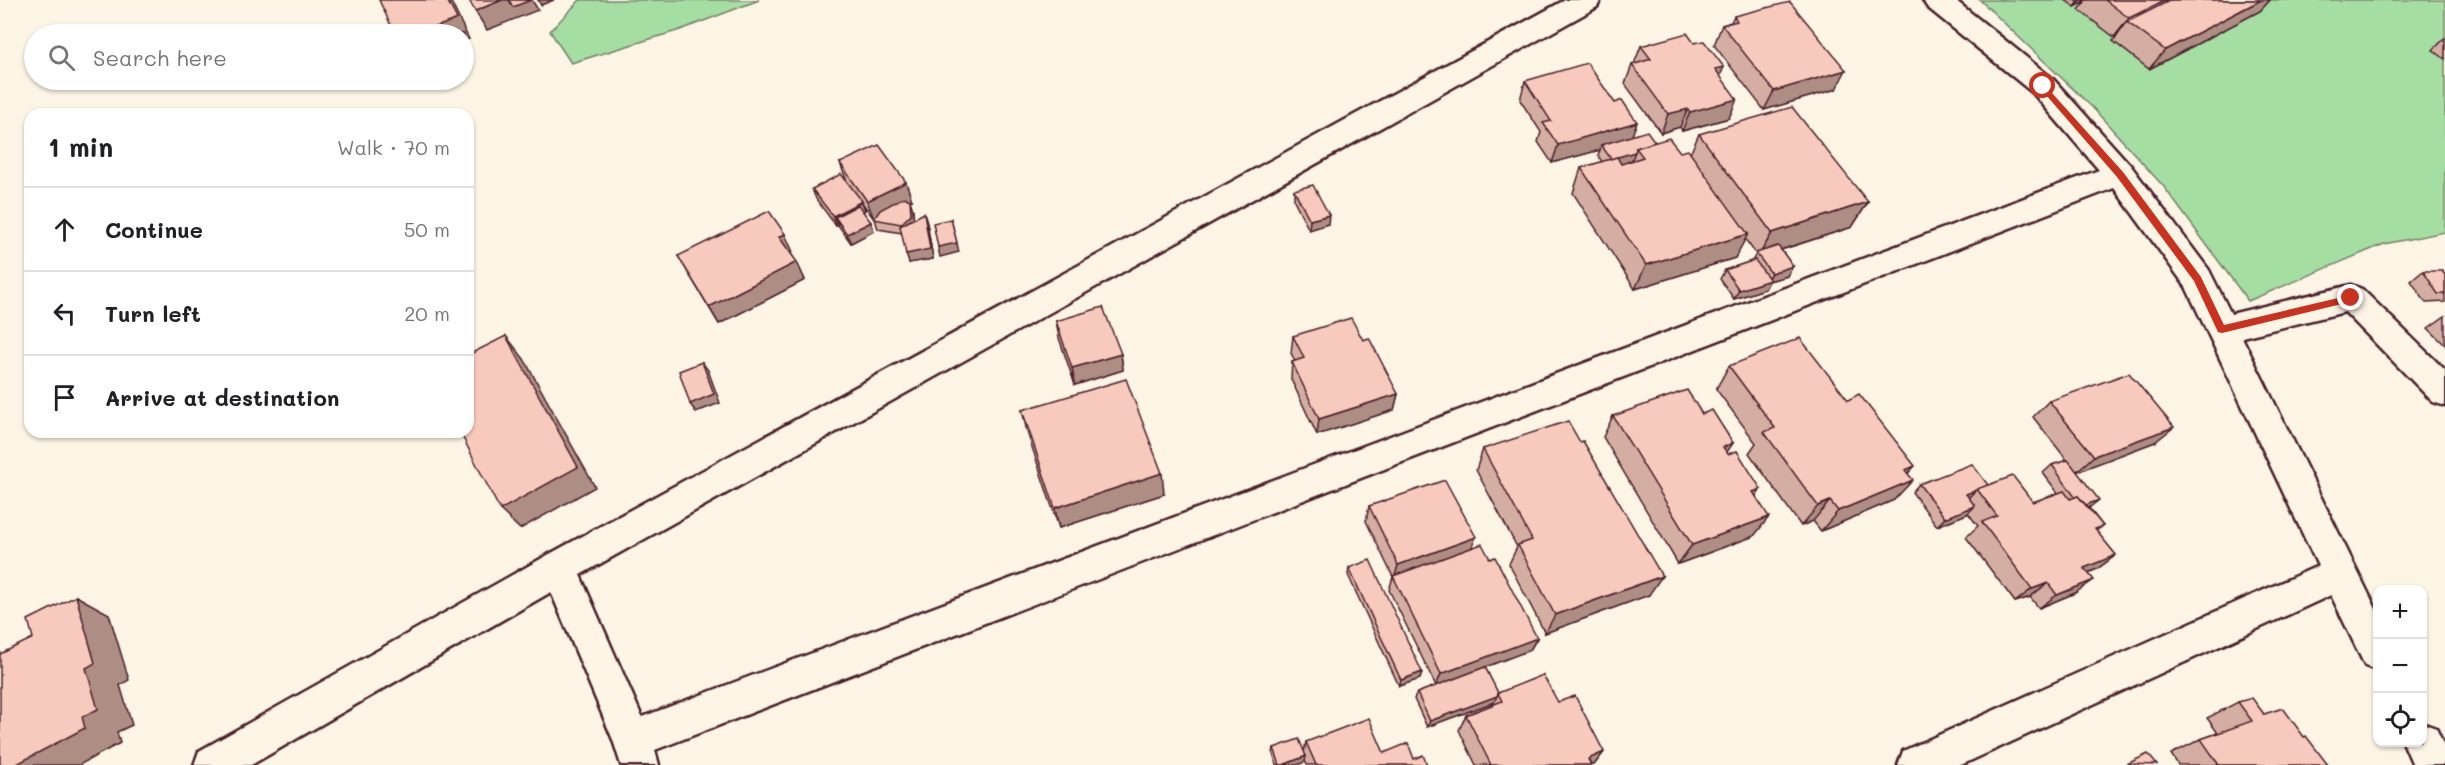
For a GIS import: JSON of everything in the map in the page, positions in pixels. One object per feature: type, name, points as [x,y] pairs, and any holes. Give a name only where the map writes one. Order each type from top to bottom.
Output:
[{"type":"street","points":[[213,765],[559,568],[1587,0]]},
{"type":"street","points":[[1936,0],[2043,86],[2120,174],[2198,279],[2373,643]]},
{"type":"street","points":[[559,568],[636,752],[2120,174]]},
{"type":"street","points":[[2222,329],[2351,298],[2445,392]]},
{"type":"street","points":[[1917,765],[2338,574]]},
{"type":"street","points":[[2424,747],[2433,765]]},
{"type":"green space","points":[[580,0],[759,0],[680,30],[571,63],[550,31]]},
{"type":"green space","points":[[1980,0],[2445,0],[2445,232],[2384,244],[2248,301],[2164,187],[2093,108]]},
{"type":"building","points":[[379,0],[447,0],[457,19],[444,24],[390,24]]},
{"type":"building","points":[[469,0],[502,0],[475,11]]},
{"type":"building","points":[[509,0],[531,0],[513,7]]},
{"type":"building","points":[[2105,0],[2166,0],[2129,18]]},
{"type":"building","points":[[2171,0],[2261,0],[2165,50],[2127,22]]},
{"type":"building","points":[[1790,2],[1846,70],[1774,91],[1722,25],[1737,21],[1734,16]]},
{"type":"building","points":[[1687,33],[1694,43],[1704,41],[1724,67],[1715,69],[1737,99],[1690,112],[1688,109],[1668,114],[1632,65],[1651,59],[1641,46]]},
{"type":"building","points":[[1587,63],[1615,103],[1622,100],[1637,122],[1558,145],[1543,123],[1551,121],[1525,81]]},
{"type":"building","points":[[1792,107],[1868,202],[1772,233],[1699,134]]},
{"type":"building","points":[[1647,131],[1655,142],[1636,148],[1635,152],[1611,159],[1601,145]]},
{"type":"building","points":[[1669,138],[1680,152],[1688,150],[1748,234],[1646,265],[1581,168],[1617,157],[1621,164],[1643,157],[1636,148]]},
{"type":"building","points":[[879,145],[906,182],[867,201],[840,163]]},
{"type":"building","points":[[841,174],[862,201],[833,216],[812,189]]},
{"type":"building","points":[[1313,185],[1329,215],[1310,220],[1294,190]]},
{"type":"building","points":[[904,197],[910,200],[911,214],[901,224],[874,219],[880,210]]},
{"type":"building","points":[[858,205],[871,222],[847,234],[835,217]]},
{"type":"building","points":[[769,211],[785,234],[779,237],[797,262],[709,307],[678,256]]},
{"type":"building","points":[[924,213],[930,249],[906,254],[900,226]]},
{"type":"building","points":[[951,219],[957,243],[938,247],[933,223]]},
{"type":"building","points":[[1778,246],[1793,266],[1771,273],[1756,253]]},
{"type":"building","points":[[1755,260],[1770,280],[1739,290],[1725,270]]},
{"type":"building","points":[[2423,271],[2442,271],[2445,275],[2445,294],[2438,294]]},
{"type":"building","points":[[1103,307],[1121,354],[1072,368],[1056,321]]},
{"type":"building","points":[[1351,318],[1363,340],[1369,338],[1398,394],[1319,419],[1292,362],[1304,358],[1293,336]]},
{"type":"building","points":[[506,336],[578,467],[500,510],[463,438],[474,438],[474,352]]},
{"type":"building","points":[[1800,338],[1848,400],[1859,394],[1915,466],[1905,470],[1913,480],[1838,511],[1830,501],[1818,506],[1764,432],[1775,428],[1729,366]]},
{"type":"building","points":[[702,362],[714,394],[690,404],[679,371]]},
{"type":"building","points":[[2129,373],[2174,427],[2094,456],[2049,401]]},
{"type":"building","points":[[1126,379],[1162,473],[1055,508],[1022,410]]},
{"type":"building","points":[[1687,390],[1702,414],[1712,410],[1733,443],[1723,447],[1728,454],[1737,451],[1761,489],[1753,492],[1769,517],[1692,545],[1613,416]]},
{"type":"building","points":[[1568,421],[1580,442],[1583,441],[1662,576],[1555,615],[1518,545],[1532,540],[1483,449]]},
{"type":"building","points":[[2068,460],[2099,500],[2086,505],[2078,496],[2075,497],[2052,465]]},
{"type":"building","points":[[1972,464],[1988,485],[1966,494],[1975,506],[1945,518],[1919,484]]},
{"type":"building","points":[[2013,476],[2033,502],[2064,491],[2070,499],[2078,496],[2103,526],[2095,529],[2116,555],[2084,568],[2094,580],[2057,595],[2048,583],[2032,589],[1982,522],[1997,516],[1977,489]]},
{"type":"building","points":[[1445,480],[1476,537],[1398,565],[1369,506]]},
{"type":"building","points":[[1482,544],[1490,559],[1495,557],[1537,638],[1441,674],[1393,576]]},
{"type":"building","points":[[1370,560],[1422,672],[1401,680],[1349,568]]},
{"type":"building","points":[[76,596],[95,663],[86,668],[98,709],[82,717],[85,728],[15,765],[0,765],[0,654],[33,638],[28,620]]},
{"type":"building","points":[[1485,667],[1498,693],[1497,696],[1430,721],[1417,693]]},
{"type":"building","points":[[1543,675],[1558,702],[1575,696],[1604,752],[1588,759],[1591,765],[1491,765],[1466,715],[1502,701],[1498,693]]},
{"type":"building","points":[[2252,698],[2264,714],[2283,708],[2328,765],[2219,765],[2201,739],[2252,721],[2238,702]]},
{"type":"building","points":[[1369,718],[1384,753],[1408,743],[1414,759],[1423,755],[1427,765],[1316,765],[1306,742]]},
{"type":"building","points":[[1299,739],[1306,756],[1280,765],[1274,748]]},
{"type":"building","points":[[2148,754],[2157,765],[2127,764]]},
{"type":"route","points":[[2043,86],[2120,174],[2198,279],[2222,329],[2351,298]]}]
